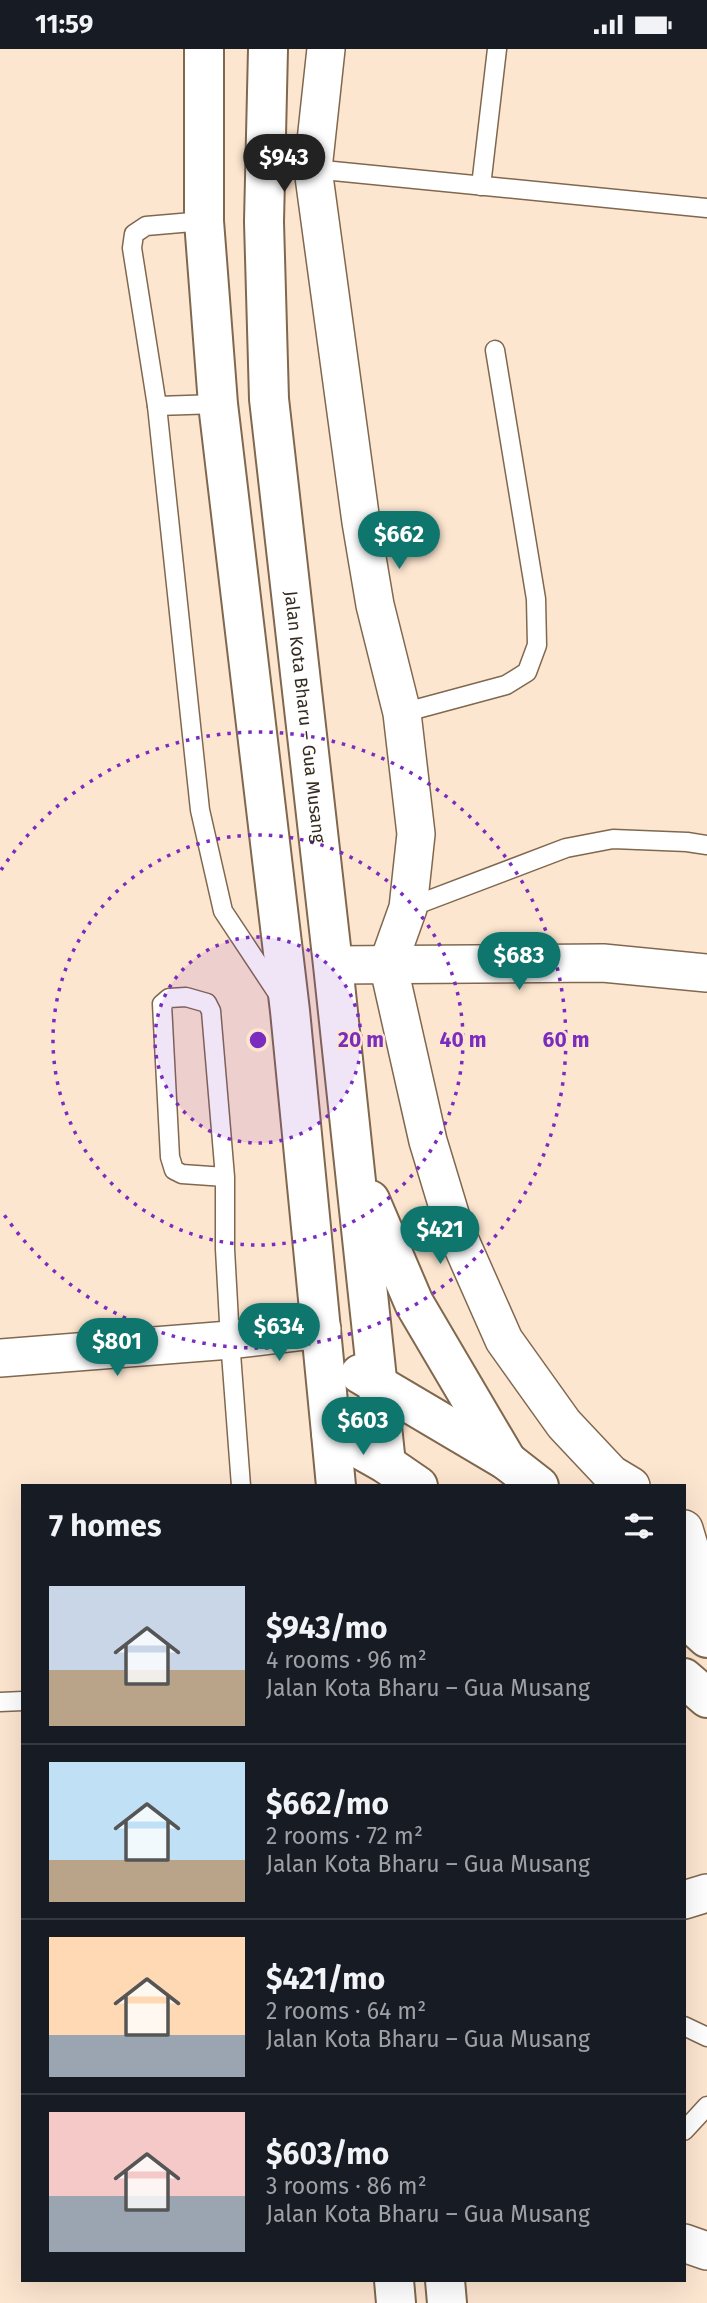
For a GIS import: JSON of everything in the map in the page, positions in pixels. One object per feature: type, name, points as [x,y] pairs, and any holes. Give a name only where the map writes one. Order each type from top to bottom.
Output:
[{"type":"main road","name":"Jalan Kota Bharu – Gua Musang","points":[[268,49],[264,162],[269,399],[388,1475]]},
{"type":"main road","points":[[205,53],[204,221],[218,404],[290,1011],[336,1484]]},
{"type":"main road","points":[[354,1163],[414,1303],[507,1461]]},
{"type":"main road","points":[[323,1342],[377,1383],[507,1461],[536,1484]]},
{"type":"main road","points":[[331,1433],[388,1475],[413,1484]]},
{"type":"main road","points":[[686,1619],[707,1638]]},
{"type":"main road","points":[[686,1680],[707,1698]]},
{"type":"main road","points":[[392,2282],[396,2303]]},
{"type":"main road","points":[[445,2282],[447,2303]]},
{"type":"street","points":[[326,49],[313,169],[371,581],[402,713],[416,834],[408,908],[388,964],[428,1141],[454,1227],[504,1340],[564,1424],[611,1474],[628,1484]]},
{"type":"street","points":[[264,162],[313,169]]},
{"type":"street","points":[[333,965],[603,963],[707,973]]},
{"type":"street","points":[[0,1358],[230,1340],[323,1342]]},
{"type":"street","points":[[686,1536],[707,1606]]},
{"type":"street","points":[[686,1899],[707,1893]]},
{"type":"street","points":[[686,2244],[707,2251]]},
{"type":"street","points":[[384,2303],[391,2282]]},
{"type":"lane","points":[[481,187],[497,49]]},
{"type":"lane","points":[[313,169],[707,208]]},
{"type":"lane","points":[[204,221],[146,226],[134,234],[132,248],[157,406],[200,810],[223,911],[290,1011]]},
{"type":"lane","points":[[402,713],[506,685],[527,672],[537,645],[536,599],[495,350]]},
{"type":"lane","points":[[157,406],[218,404]]},
{"type":"lane","points":[[408,908],[566,848],[613,839],[707,845]]},
{"type":"lane","points":[[225,1177],[182,1174],[174,1170],[170,1157],[162,1035],[162,1005],[169,998],[186,997],[207,1003],[211,1011],[225,1177],[225,1249],[241,1484]]},
{"type":"lane","points":[[0,1703],[21,1701]]},
{"type":"lane","points":[[686,2027],[707,2037]]},
{"type":"lane","points":[[686,2129],[707,2107]]}]
